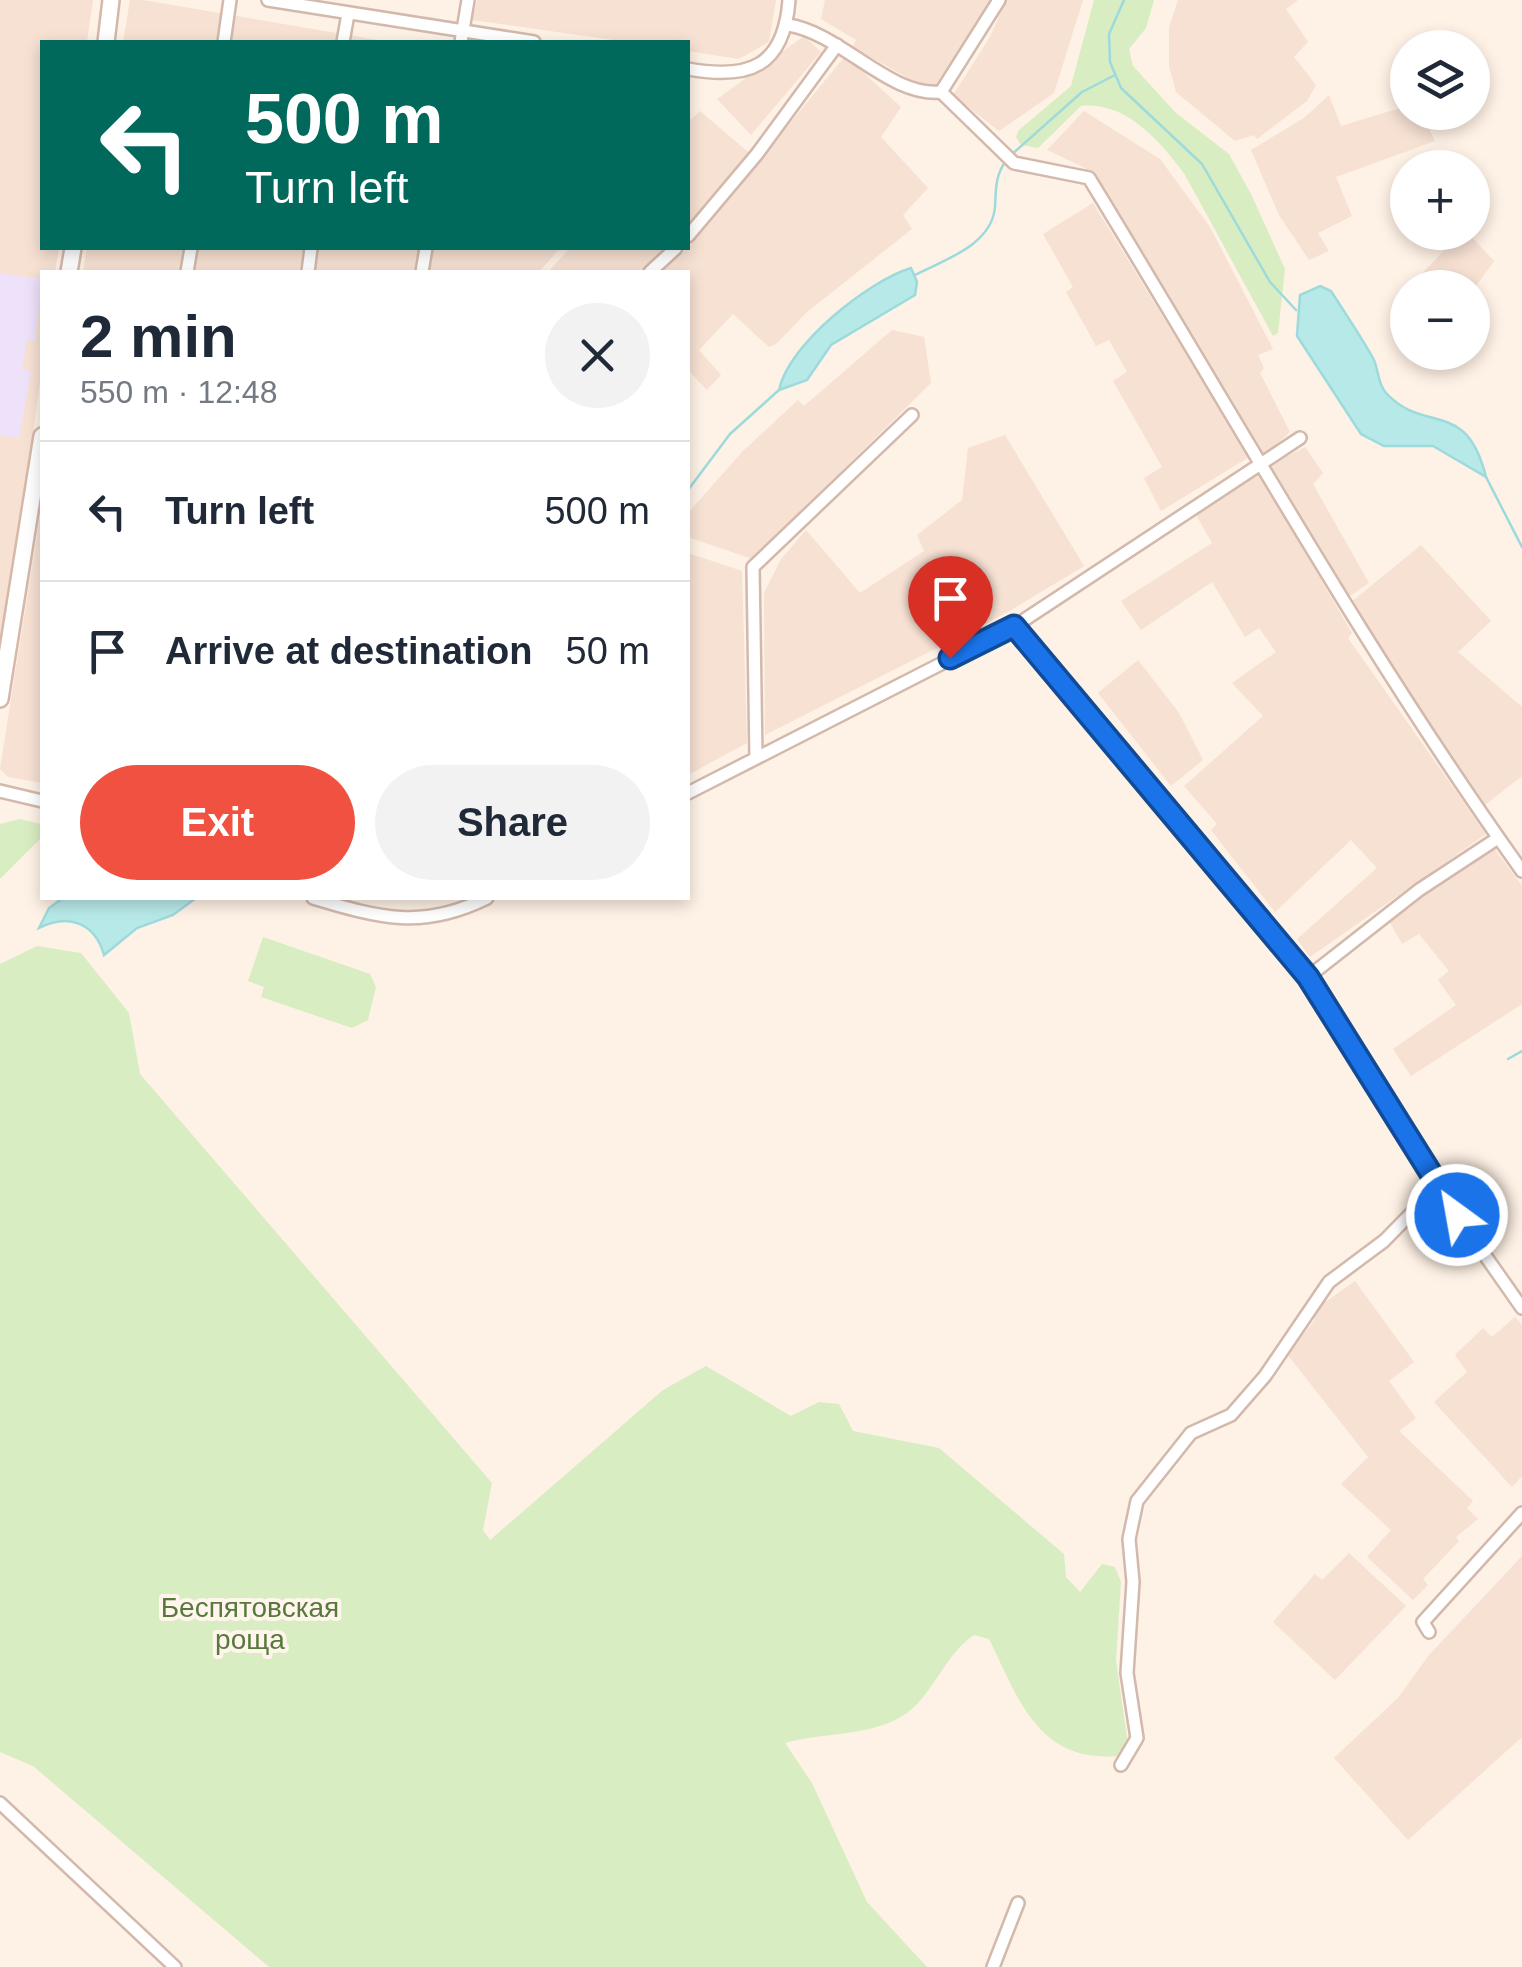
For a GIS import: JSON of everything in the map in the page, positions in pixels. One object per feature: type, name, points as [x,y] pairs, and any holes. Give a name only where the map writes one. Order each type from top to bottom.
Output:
[{"type":"main road","points":[[106,40],[111,0]]},
{"type":"main road","points":[[0,699],[40,449]]},
{"type":"street","points":[[224,40],[230,0]]},
{"type":"street","points":[[268,0],[462,36],[510,40]]},
{"type":"street","points":[[462,36],[468,0]]},
{"type":"street","points":[[690,69],[719,74],[746,71],[780,47],[788,24],[790,0]]},
{"type":"street","points":[[941,92],[999,0]]},
{"type":"street","points":[[343,40],[348,14]]},
{"type":"street","points":[[788,24],[837,45],[911,89],[941,92],[1014,162],[1089,178],[1408,709],[1522,871]]},
{"type":"street","points":[[690,234],[757,154],[837,45]]},
{"type":"street","points":[[652,270],[674,250]]},
{"type":"street","points":[[756,758],[753,567],[912,415]]},
{"type":"street","points":[[690,792],[1014,626],[1300,438]]},
{"type":"street","points":[[1014,626],[1308,977],[1438,1187],[1522,1308]]},
{"type":"street","points":[[1,790],[40,800]]},
{"type":"street","points":[[1308,977],[1419,890],[1498,838]]},
{"type":"street","points":[[322,900],[412,921],[455,914],[483,900]]},
{"type":"street","points":[[1121,1766],[1137,1738],[1127,1673],[1133,1582],[1130,1539],[1137,1501],[1191,1432],[1232,1415],[1265,1376],[1329,1282],[1384,1241],[1438,1187]]},
{"type":"street","points":[[1429,1632],[1423,1622],[1522,1512]]},
{"type":"street","points":[[0,1803],[175,1967]]},
{"type":"street","points":[[993,1967],[1018,1903]]},
{"type":"shaded area","points":[[0,0],[93,0],[87,40],[40,40],[40,250],[59,250],[55,270],[40,270],[40,382],[0,677]]},
{"type":"shaded area","points":[[130,0],[143,0],[377,40],[123,40]]},
{"type":"shaded area","points":[[477,0],[776,0],[769,42],[739,59],[690,51],[690,40],[614,40],[472,20]]},
{"type":"shaded area","points":[[825,0],[993,0],[936,86],[913,81],[853,47],[856,40],[821,19]]},
{"type":"shaded area","points":[[1006,0],[1083,0],[1054,93],[999,131],[953,95],[990,37]]},
{"type":"shaded area","points":[[1178,0],[1298,0],[1286,9],[1308,42],[1294,57],[1316,85],[1307,101],[1257,139],[1254,135],[1235,141],[1176,92],[1169,66],[1169,27]]},
{"type":"shaded area","points":[[804,36],[821,52],[751,135],[717,99]]},
{"type":"shaded area","points":[[845,56],[901,107],[881,137],[928,188],[903,215],[912,229],[807,312],[776,344],[769,347],[733,314],[699,350],[721,375],[707,390],[690,372],[690,270],[660,270],[690,250]]},
{"type":"shaded area","points":[[1329,95],[1341,126],[1390,111],[1390,130],[1430,130],[1435,141],[1410,150],[1390,150],[1390,157],[1336,177],[1352,216],[1318,233],[1329,251],[1309,260],[1279,215],[1251,150],[1304,118]]},
{"type":"shaded area","points":[[700,111],[748,152],[690,224],[690,120]]},
{"type":"shaded area","points":[[1084,111],[1160,159],[1210,227],[1273,349],[1258,355],[1264,368],[1260,373],[1290,432],[1264,456],[1103,191],[1085,168],[1047,150]]},
{"type":"shaded area","points":[[1093,203],[1249,457],[1161,511],[1144,478],[1162,467],[1113,381],[1127,372],[1109,340],[1096,346],[1066,292],[1073,287],[1043,234]]},
{"type":"shaded area","points":[[87,250],[558,250],[541,270],[83,270]]},
{"type":"shaded area","points":[[568,250],[663,250],[641,270],[550,270]]},
{"type":"shaded area","points":[[1445,250],[1484,250],[1494,261],[1487,270],[1425,270]]},
{"type":"shaded area","points":[[0,273],[40,279],[40,297],[35,341],[27,340],[22,369],[31,371],[19,438],[0,435]]},
{"type":"shaded area","points":[[892,330],[924,337],[931,383],[752,559],[690,538],[690,511],[743,451],[798,400],[804,406]]},
{"type":"shaded area","points":[[1005,435],[1084,566],[1006,613],[765,735],[764,593],[781,559],[806,530],[860,593],[924,551],[917,535],[962,500],[968,448]]},
{"type":"shaded area","points":[[1305,447],[1323,473],[1313,484],[1369,583],[1347,598],[1268,466]]},
{"type":"shaded area","points":[[1258,472],[1352,633],[1348,638],[1486,834],[1310,957],[1297,939],[1377,868],[1351,840],[1275,912],[1211,830],[1217,824],[1184,786],[1263,716],[1232,683],[1276,652],[1259,628],[1245,637],[1212,582],[1141,630],[1121,601],[1212,543],[1196,515]]},
{"type":"shaded area","points":[[40,516],[40,783],[8,777],[0,769]]},
{"type":"shaded area","points":[[1421,545],[1491,621],[1458,652],[1522,707],[1522,776],[1485,805],[1349,604]]},
{"type":"shaded area","points":[[690,554],[742,571],[747,743],[690,774]]},
{"type":"shaded area","points":[[1138,660],[1179,713],[1203,760],[1171,786],[1098,693]]},
{"type":"shaded area","points":[[1493,847],[1522,886],[1522,1004],[1411,1076],[1393,1049],[1456,1005],[1438,980],[1449,971],[1419,934],[1402,944],[1388,919]]},
{"type":"shaded area","points":[[1355,1281],[1414,1362],[1389,1381],[1416,1418],[1399,1431],[1473,1501],[1467,1508],[1478,1519],[1456,1537],[1459,1541],[1423,1579],[1428,1585],[1413,1600],[1367,1557],[1391,1530],[1341,1484],[1368,1457],[1287,1354],[1315,1320],[1310,1313]]},
{"type":"shaded area","points":[[1515,1317],[1522,1325],[1522,1476],[1512,1487],[1434,1402],[1467,1372],[1455,1355],[1483,1328],[1492,1337]]},
{"type":"shaded area","points":[[1349,1553],[1406,1606],[1335,1680],[1273,1622],[1315,1574],[1322,1580]]},
{"type":"shaded area","points":[[1522,1556],[1522,1737],[1408,1840],[1334,1758],[1398,1698],[1429,1655]]},
{"type":"green space","points":[[1094,0],[1154,0],[1146,28],[1129,49],[1133,66],[1176,113],[1229,154],[1252,196],[1285,269],[1278,333],[1273,336],[1185,175],[1140,126],[1113,110],[1081,106],[1038,148],[1021,145],[1016,137],[1019,130],[1071,86]]},
{"type":"green space","points":[[20,819],[40,824],[40,839],[0,879],[0,824]]},
{"type":"green space","points":[[263,937],[370,974],[376,987],[368,1020],[352,1028],[261,997],[264,987],[248,981]]},
{"type":"green space","name":"Беспятовская роща","points":[[37,946],[81,953],[129,1013],[140,1074],[492,1483],[483,1530],[490,1540],[663,1390],[706,1366],[791,1416],[819,1402],[839,1404],[853,1431],[939,1448],[1064,1554],[1066,1577],[1080,1592],[1102,1564],[1115,1567],[1121,1582],[1116,1661],[1128,1744],[1117,1756],[1090,1755],[1049,1738],[1021,1704],[989,1639],[974,1635],[955,1652],[916,1705],[894,1721],[785,1743],[812,1783],[867,1902],[927,1967],[269,1967],[33,1766],[0,1752],[0,964]]},
{"type":"water","points":[[911,268],[917,282],[915,295],[831,345],[807,380],[779,390],[797,354],[832,317],[874,286]]},
{"type":"water","points":[[1320,286],[1331,291],[1363,341],[1386,393],[1415,413],[1456,426],[1478,452],[1486,477],[1433,446],[1384,446],[1361,434],[1297,336],[1300,295]]},
{"type":"water","points":[[60,900],[193,900],[173,915],[137,928],[104,955],[94,935],[79,924],[61,921],[39,928],[49,908]]},
{"type":"waterway","points":[[1124,0],[1109,34],[1110,62],[1121,88],[1202,164],[1270,282],[1296,310]]},
{"type":"waterway","points":[[1011,155],[1082,92],[1115,75]]},
{"type":"waterway","points":[[915,275],[965,250],[985,232],[992,220],[998,177],[1006,161]]},
{"type":"waterway","points":[[690,487],[730,434],[779,390]]},
{"type":"waterway","points":[[1486,477],[1522,547]]},
{"type":"waterway","points":[[1508,1059],[1522,1051]]},
{"type":"route","points":[[950,658],[1014,626],[1308,977],[1457,1215]]}]
